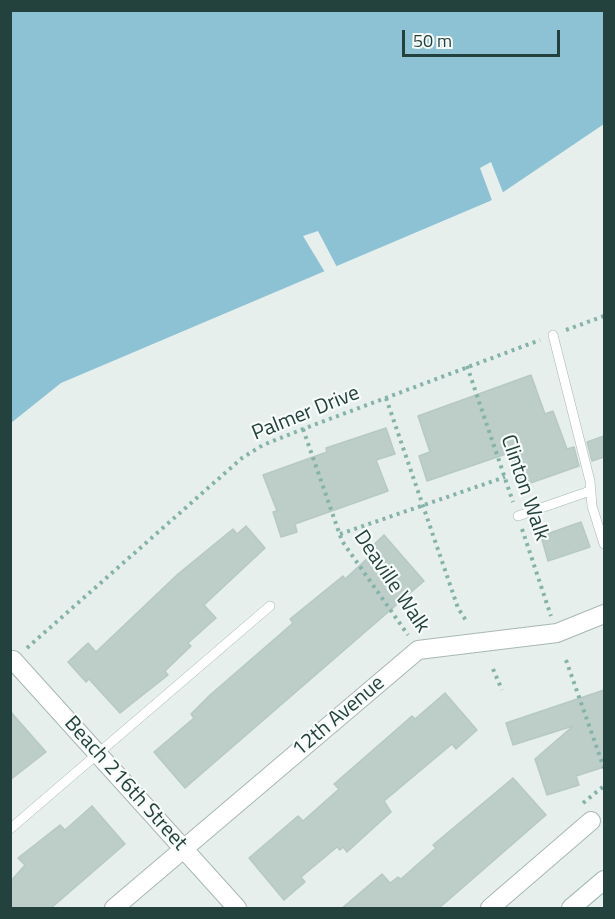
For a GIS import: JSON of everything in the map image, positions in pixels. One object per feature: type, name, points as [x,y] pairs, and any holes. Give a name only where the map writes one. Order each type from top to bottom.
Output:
[{"type":"street","points":[[418,650],[557,633],[604,614]]},
{"type":"street","name":"12th Avenue","points":[[114,909],[418,650]]},
{"type":"street","name":"Beach 216th Street","points":[[13,660],[237,909]]},
{"type":"street","points":[[490,909],[591,820]]},
{"type":"street","points":[[571,909],[604,880]]},
{"type":"lane","points":[[553,335],[604,544]]},
{"type":"lane","points":[[518,516],[590,491]]},
{"type":"lane","points":[[10,829],[270,606]]},
{"type":"path","name":"Palmer Drive","points":[[13,660],[242,458],[263,445],[604,316]]},
{"type":"path","name":"Clinton Walk","points":[[467,366],[552,620]]},
{"type":"path","points":[[386,398],[458,608],[467,622]]},
{"type":"path","name":"Deaville Walk","points":[[303,429],[340,534],[418,650]]},
{"type":"path","points":[[340,534],[505,477]]},
{"type":"path","points":[[566,660],[604,768]]},
{"type":"path","points":[[493,669],[502,690]]},
{"type":"water","points":[[11,11],[604,11],[604,124],[490,201],[61,383],[11,423]]},
{"type":"pier","points":[[491,162],[504,195],[493,203],[480,168]]},
{"type":"pier","points":[[318,231],[338,269],[326,274],[303,236]]},
{"type":"building","points":[[531,375],[545,414],[553,411],[567,449],[574,447],[579,466],[522,486],[509,453],[427,481],[419,456],[430,452],[418,416]]},
{"type":"building","points":[[386,428],[395,454],[376,460],[388,491],[295,524],[297,532],[281,537],[273,512],[277,511],[263,475],[327,452],[326,448]]},
{"type":"building","points":[[604,436],[604,457],[592,461],[587,442]]},
{"type":"building","points":[[581,522],[590,547],[548,561],[541,536]]},
{"type":"building","points":[[246,526],[265,548],[204,605],[216,618],[188,643],[191,646],[165,671],[168,675],[120,713],[89,679],[86,682],[68,662],[88,643],[96,652],[178,574],[233,529],[237,534]]},
{"type":"building","points":[[384,535],[424,581],[185,788],[154,752],[194,718],[191,714],[210,695],[293,623],[290,619],[343,576],[345,579],[371,555],[367,551]]},
{"type":"building","points":[[604,690],[604,767],[576,776],[579,785],[547,795],[535,759],[573,726],[513,745],[506,723]]},
{"type":"building","points":[[445,693],[477,730],[456,749],[452,744],[384,801],[391,812],[347,852],[343,847],[340,850],[337,847],[301,877],[305,882],[284,900],[249,858],[298,816],[303,821],[339,789],[334,784],[412,716],[415,719]]},
{"type":"building","points":[[10,711],[46,752],[10,780]]},
{"type":"building","points":[[513,778],[546,815],[438,909],[341,909],[382,874],[390,883],[398,877],[401,879],[436,848],[433,845]]},
{"type":"building","points":[[92,806],[125,844],[50,909],[10,909],[10,882],[25,865],[18,858],[60,825],[65,830]]}]
